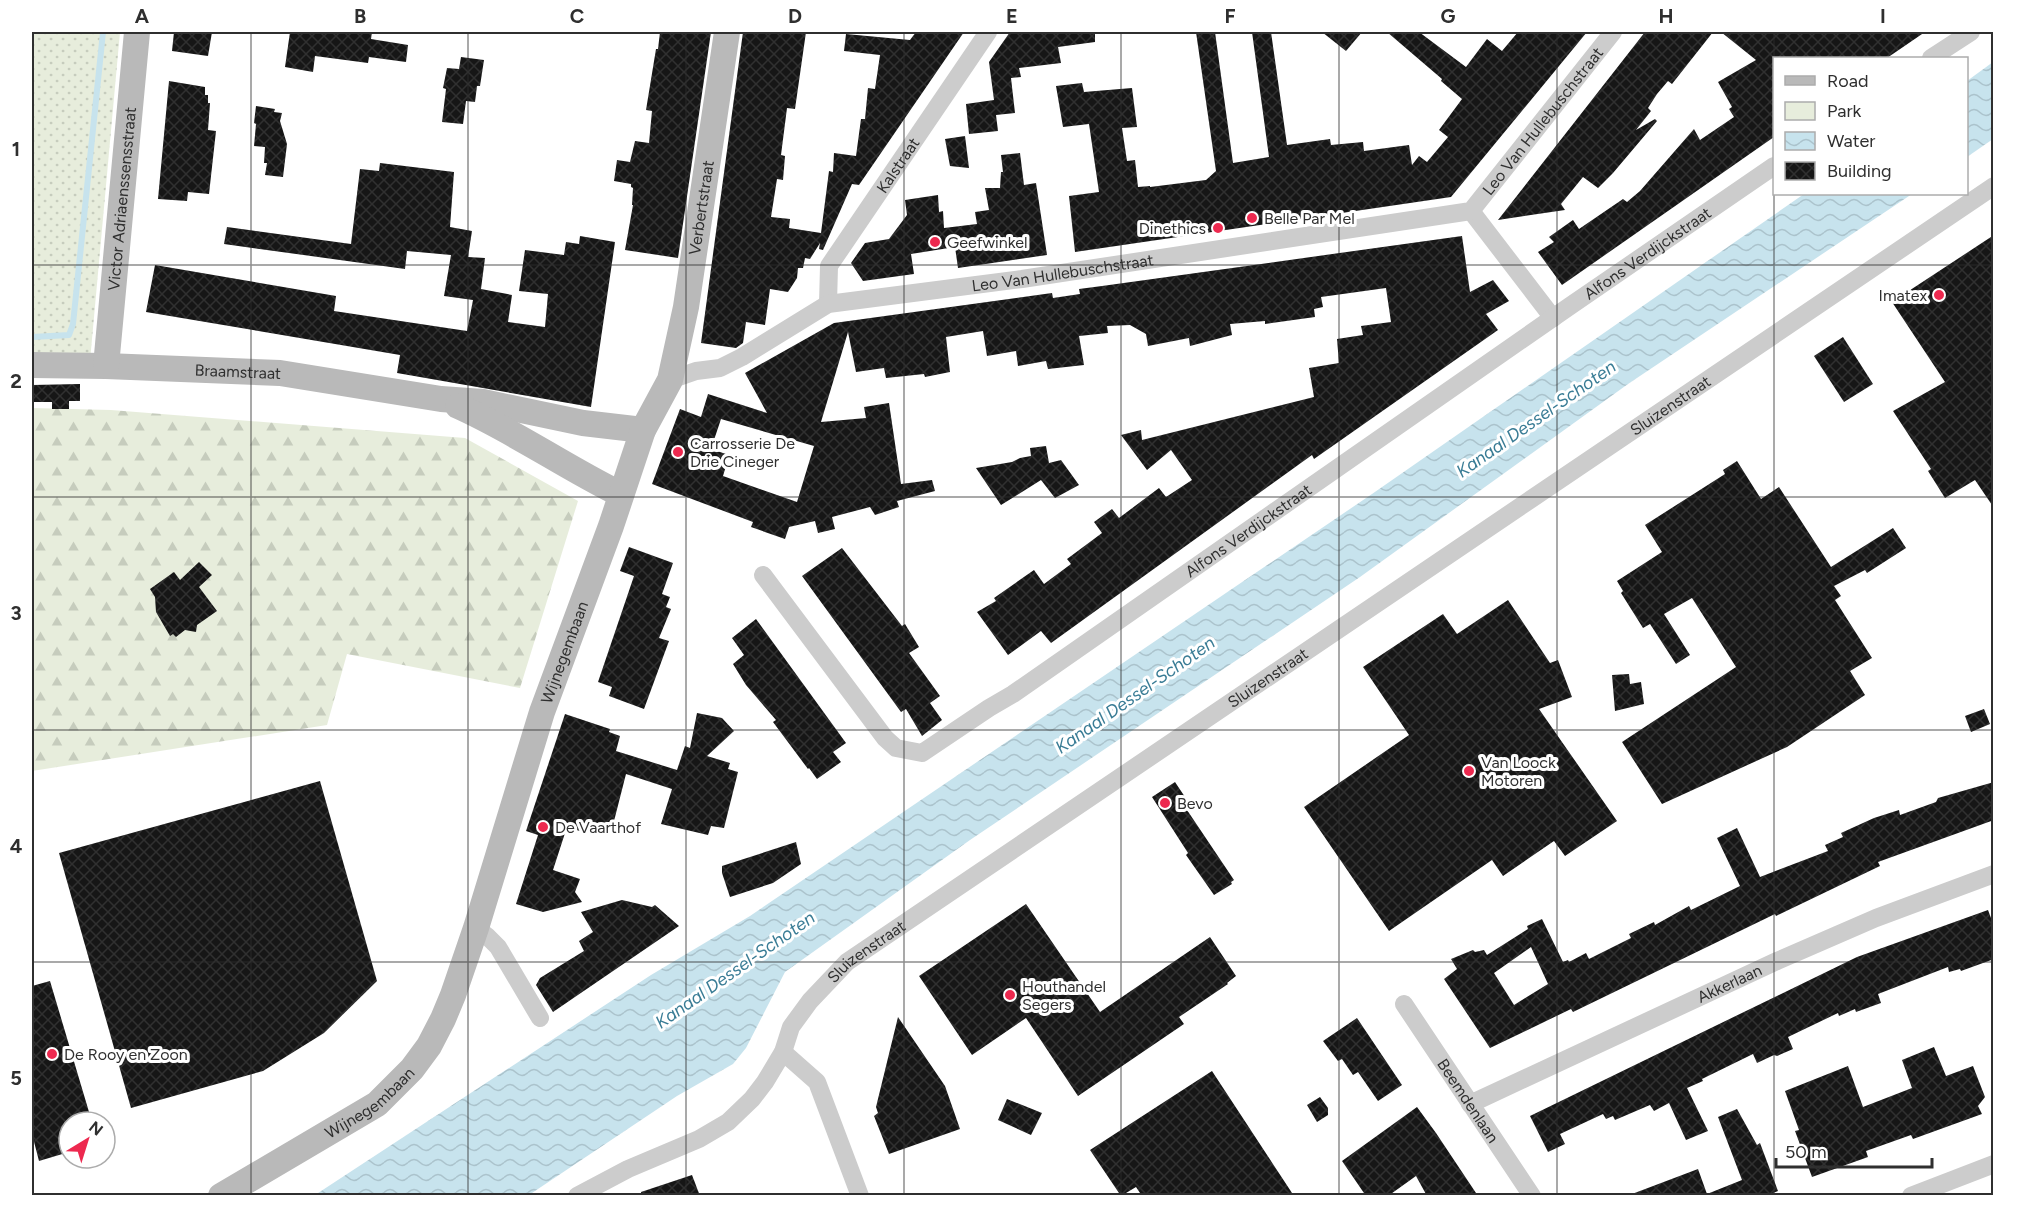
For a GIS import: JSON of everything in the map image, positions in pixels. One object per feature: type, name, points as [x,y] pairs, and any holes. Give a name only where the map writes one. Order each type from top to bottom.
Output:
[{"type":"street","name":"Victor Adriaenssensstraat","points":[[106,366],[137,32]]},
{"type":"street","name":"Verbertstraat","points":[[669,380],[686,308],[727,32]]},
{"type":"street","name":"Kalstraat","points":[[828,304],[829,266],[988,32]]},
{"type":"street","name":"Leo Van Hullebuschstraat","points":[[669,380],[696,371],[720,368],[828,304],[1000,283],[1471,211],[1613,32]]},
{"type":"street","points":[[1933,57],[1971,32]]},
{"type":"street","name":"Alfons Verdijckstraat","points":[[763,576],[885,738],[896,748],[922,753],[1021,689],[1773,167]]},
{"type":"street","name":"Sluizenstraat","points":[[577,1196],[627,1169],[699,1139],[728,1122],[752,1099],[765,1082],[783,1052],[791,1027],[810,1001],[847,962],[1994,186]]},
{"type":"street","name":"Leo Van Hullebuschstraat","points":[[1471,211],[1553,318]]},
{"type":"street","name":"Braamstraat","points":[[32,365],[280,373],[441,399],[483,402],[583,423],[643,430]]},
{"type":"street","name":"Wijnegembaan","points":[[221,1196],[377,1104],[412,1069],[429,1046],[453,995],[476,928],[542,712],[611,526],[643,430],[669,380]]},
{"type":"street","name":"Braamstraat","points":[[441,399],[482,417],[620,494]]},
{"type":"street","points":[[513,435],[522,410]]},
{"type":"street","name":"Akkerlaan","points":[[1470,1104],[1797,952],[1876,918],[1994,874]]},
{"type":"street","points":[[476,928],[498,946],[540,1018]]},
{"type":"street","name":"Beemdenlaan","points":[[1404,1004],[1532,1196]]},
{"type":"street","points":[[783,1052],[817,1082],[860,1196]]},
{"type":"street","points":[[1911,1196],[1994,1164]]},
{"type":"green space","points":[[32,32],[120,32],[90,361],[32,357]]},
{"type":"green space","points":[[32,408],[111,410],[465,438],[578,501],[520,688],[347,654],[327,725],[32,771]]},
{"type":"water","points":[[1993,62],[1993,139],[1968,156],[1968,80]]},
{"type":"water","name":"Kanaal Dessel-Schoten","points":[[1803,195],[1911,195],[1628,384],[1360,577],[970,840],[785,972],[746,1048],[733,1064],[677,1096],[529,1195],[315,1195],[651,975],[750,916],[1372,494]]},
{"type":"building","points":[[174,32],[212,32],[208,56],[172,51]]},
{"type":"building","points":[[290,32],[372,32],[371,39],[408,45],[406,62],[369,57],[368,63],[315,56],[313,72],[285,67]]},
{"type":"building","points":[[660,32],[711,32],[678,258],[625,250],[633,205],[633,188],[631,184],[614,181],[617,160],[630,162],[635,141],[649,143],[652,111],[646,110]]},
{"type":"building","points":[[743,32],[806,32],[795,109],[787,108],[781,155],[785,156],[783,180],[777,179],[771,217],[790,219],[789,228],[821,233],[829,171],[833,172],[834,153],[856,156],[861,119],[865,119],[868,88],[875,89],[880,55],[844,51],[846,34],[910,40],[916,32],[964,32],[859,185],[852,184],[823,250],[819,249],[820,243],[810,259],[805,258],[803,268],[798,268],[797,278],[788,292],[770,289],[765,325],[746,322],[743,343],[736,348],[701,343]]},
{"type":"building","points":[[1010,32],[1095,32],[1095,42],[1058,47],[1061,63],[1019,68],[1021,77],[1011,78],[1015,113],[996,115],[998,131],[969,134],[966,104],[994,100],[989,62]]},
{"type":"building","points":[[1196,32],[1215,32],[1233,163],[1269,157],[1252,32],[1271,32],[1287,145],[1330,139],[1331,145],[1363,142],[1364,151],[1409,145],[1412,165],[1419,156],[1427,162],[1448,137],[1439,130],[1462,99],[1387,32],[1419,32],[1466,67],[1487,39],[1502,51],[1518,32],[1587,32],[1451,197],[1075,252],[1069,196],[1099,192],[1089,124],[1063,127],[1056,86],[1082,83],[1084,92],[1132,88],[1137,127],[1122,128],[1127,161],[1135,160],[1138,187],[1206,180],[1216,171]]},
{"type":"building","points":[[1322,32],[1362,32],[1346,51]]},
{"type":"building","points":[[1645,32],[1713,32],[1672,84],[1668,81],[1657,94],[1648,108],[1651,111],[1636,130],[1655,119],[1657,121],[1598,188],[1583,177],[1561,204],[1565,210],[1498,220]]},
{"type":"building","points":[[1721,32],[1925,32],[1888,57],[1773,57],[1773,138],[1562,285],[1538,252],[1554,242],[1549,237],[1573,220],[1579,229],[1623,199],[1627,202],[1640,191],[1694,129],[1700,140],[1734,117],[1729,109],[1732,107],[1718,82],[1756,60]]},
{"type":"building","points":[[461,57],[484,60],[480,86],[477,86],[475,102],[466,101],[463,124],[442,122],[446,89],[443,88],[447,68],[459,69]]},
{"type":"building","points":[[169,81],[205,87],[205,95],[208,95],[208,103],[210,103],[208,130],[216,131],[209,194],[188,192],[187,201],[158,199]]},
{"type":"building","points":[[256,106],[275,109],[274,112],[282,113],[280,121],[287,144],[283,177],[265,175],[267,163],[264,163],[265,147],[254,146]]},
{"type":"building","points":[[965,136],[969,168],[950,166],[945,139]]},
{"type":"building","points":[[1020,153],[1024,185],[1036,183],[1047,255],[958,268],[955,247],[911,254],[914,274],[863,281],[851,263],[865,243],[889,239],[907,215],[905,200],[938,195],[939,212],[943,211],[944,228],[977,224],[975,212],[989,210],[985,188],[1000,188],[1001,172],[1003,172],[1001,155]]},
{"type":"building","points":[[380,163],[454,172],[450,227],[472,231],[468,257],[485,258],[481,289],[512,295],[508,322],[545,327],[548,294],[519,291],[525,250],[564,255],[566,242],[579,244],[580,236],[615,242],[591,407],[397,373],[400,355],[146,312],[155,265],[336,296],[334,311],[467,331],[473,300],[444,296],[451,255],[407,251],[405,269],[224,244],[227,227],[351,244],[360,169],[379,171]]},
{"type":"building","points":[[1994,235],[1994,508],[1975,480],[1945,498],[1928,471],[1931,469],[1893,411],[1945,382],[1892,302]]},
{"type":"building","points":[[1462,236],[1470,292],[1493,280],[1509,301],[1486,314],[1498,330],[1314,459],[1312,455],[1051,643],[1041,631],[1008,655],[977,612],[996,601],[994,598],[1034,570],[1044,584],[1071,564],[1067,559],[1102,533],[1094,522],[1112,509],[1119,518],[1159,488],[1166,497],[1192,480],[1171,450],[1147,470],[1121,435],[1141,430],[1142,440],[1314,397],[1309,368],[1339,363],[1337,339],[1363,335],[1361,326],[1391,322],[1386,288],[1321,297],[1323,307],[1314,309],[1315,317],[1265,324],[1265,321],[1230,324],[1232,335],[1190,346],[1189,338],[1148,346],[1146,334],[1130,325],[1107,326],[1108,333],[1079,336],[1084,365],[1048,369],[1046,361],[1018,366],[1016,351],[987,356],[983,331],[946,337],[950,372],[925,377],[924,374],[886,378],[884,368],[856,372],[848,332],[821,422],[866,418],[864,407],[889,403],[901,484],[932,480],[935,491],[897,501],[899,507],[875,515],[870,507],[832,517],[835,529],[818,533],[815,521],[789,527],[785,539],[751,527],[753,522],[652,484],[680,409],[701,417],[708,394],[767,413],[745,373],[834,323],[1052,293],[1053,298],[1080,294],[1079,289]],"holes":[[[721,419],[814,446],[797,502],[723,476],[726,454],[711,449]]]},
{"type":"building","points":[[1843,337],[1873,384],[1844,402],[1814,356]]},
{"type":"building","points":[[80,384],[80,401],[69,401],[69,409],[52,409],[52,402],[32,402],[32,385]]},
{"type":"building","points":[[1046,446],[1049,463],[1061,460],[1079,485],[1055,498],[1041,480],[1001,505],[976,468],[1012,462],[1031,456],[1030,448]]},
{"type":"building","points":[[1737,461],[1761,499],[1779,487],[1831,567],[1893,528],[1906,548],[1867,573],[1865,570],[1834,586],[1841,596],[1835,600],[1872,658],[1850,671],[1865,695],[1787,747],[1662,804],[1622,742],[1736,667],[1692,598],[1664,614],[1690,655],[1676,664],[1650,624],[1643,628],[1621,593],[1623,591],[1617,581],[1662,552],[1645,525],[1725,474],[1723,470]]},
{"type":"building","points":[[629,547],[673,563],[662,594],[670,597],[666,607],[671,609],[659,638],[669,641],[644,709],[609,696],[612,687],[598,682],[634,576],[620,571]]},
{"type":"building","points":[[842,548],[902,626],[905,624],[919,647],[909,653],[940,696],[930,703],[942,720],[922,736],[906,709],[901,712],[802,576]]},
{"type":"building","points":[[199,562],[212,575],[199,587],[217,611],[197,625],[196,632],[185,630],[176,637],[173,634],[170,636],[156,612],[155,597],[150,589],[174,572],[180,580]]},
{"type":"building","name":"Van Loock Motoren","points":[[1508,600],[1550,663],[1558,660],[1572,697],[1539,709],[1617,821],[1565,856],[1554,841],[1503,876],[1492,860],[1389,931],[1304,807],[1409,735],[1363,667],[1443,614],[1457,634]]},
{"type":"building","points":[[756,619],[846,743],[833,752],[841,762],[817,779],[773,722],[776,720],[746,685],[733,664],[744,655],[732,638]]},
{"type":"building","points":[[1629,674],[1630,684],[1641,682],[1644,704],[1615,711],[1612,675]]},
{"type":"building","points":[[1984,709],[1990,724],[1971,732],[1965,716]]},
{"type":"building","points":[[697,713],[722,718],[734,731],[707,756],[730,763],[728,769],[738,772],[724,828],[711,826],[708,835],[661,824],[672,789],[626,774],[613,825],[590,822],[586,833],[567,827],[553,870],[580,879],[575,892],[582,902],[543,912],[516,904],[538,835],[526,831],[565,714],[610,729],[609,732],[620,736],[616,751],[677,770],[685,746],[690,748]]},
{"type":"building","points":[[320,781],[377,981],[324,1033],[263,1071],[131,1108],[59,853]]},
{"type":"building","points":[[1175,782],[1191,806],[1187,810],[1234,880],[1232,884],[1214,895],[1186,855],[1188,853],[1152,797]]},
{"type":"building","points":[[1994,782],[1994,820],[1878,862],[1880,866],[1776,916],[1775,914],[1573,1012],[1571,1009],[1490,1048],[1444,979],[1457,969],[1451,959],[1473,950],[1475,952],[1484,950],[1487,955],[1528,929],[1527,926],[1542,919],[1563,962],[1568,960],[1569,962],[1586,953],[1589,959],[1631,938],[1629,934],[1654,922],[1655,925],[1689,906],[1691,910],[1740,886],[1717,838],[1737,828],[1760,877],[1828,851],[1825,845],[1843,837],[1841,833],[1874,818],[1899,810],[1900,815],[1936,802],[1938,798]],"holes":[[[1531,947],[1548,984],[1514,1005],[1494,973]]]},
{"type":"building","points":[[796,842],[801,864],[773,883],[730,897],[722,866]]},
{"type":"building","points":[[622,900],[652,907],[655,905],[679,926],[553,1012],[536,985],[540,978],[584,951],[579,941],[593,932],[581,912]]},
{"type":"building","name":"Houthandel Segers","points":[[1026,904],[1100,1012],[1210,937],[1236,976],[1228,984],[1179,1017],[1184,1024],[1078,1096],[1026,1018],[972,1055],[919,976]]},
{"type":"building","points":[[1988,910],[1994,926],[1994,959],[1961,971],[1960,969],[1949,972],[1948,967],[1878,994],[1881,1003],[1856,1012],[1855,1009],[1839,1016],[1838,1013],[1788,1037],[1793,1049],[1757,1063],[1753,1054],[1687,1088],[1708,1131],[1686,1140],[1669,1103],[1654,1111],[1650,1105],[1615,1120],[1613,1116],[1606,1119],[1603,1114],[1560,1134],[1565,1144],[1548,1152],[1530,1116],[1857,957]]},
{"type":"building","name":"De Rooy en Zoon","points":[[50,981],[88,1110],[57,1110],[57,1156],[39,1161],[32,1134],[32,986]]},
{"type":"building","points":[[898,1017],[945,1086],[960,1129],[889,1154],[874,1116],[878,1113],[876,1107]]},
{"type":"building","points":[[1357,1018],[1402,1085],[1378,1101],[1358,1072],[1353,1075],[1342,1059],[1338,1061],[1323,1041]]},
{"type":"building","points":[[1934,1047],[1946,1076],[1973,1066],[1985,1097],[1978,1106],[1982,1114],[1913,1139],[1911,1135],[1866,1151],[1868,1157],[1812,1177],[1795,1131],[1799,1130],[1785,1091],[1848,1066],[1863,1107],[1912,1088],[1902,1060]]},
{"type":"building","points":[[1212,1071],[1294,1196],[1142,1196],[1136,1187],[1121,1196],[1090,1150]]},
{"type":"building","points":[[1320,1097],[1328,1108],[1328,1115],[1317,1122],[1307,1105]]},
{"type":"building","points":[[1007,1099],[1042,1113],[1031,1135],[998,1120]]},
{"type":"building","points":[[1417,1107],[1478,1196],[1427,1196],[1416,1176],[1388,1196],[1366,1196],[1342,1161]]},
{"type":"building","points":[[1737,1109],[1757,1145],[1760,1143],[1778,1191],[1766,1196],[1632,1196],[1632,1194],[1698,1169],[1707,1194],[1742,1180],[1718,1117]]},
{"type":"building","points":[[692,1175],[700,1196],[641,1196],[641,1192]]},
{"type":"waterway","points":[[32,337],[69,335],[73,324],[103,32]]},
{"type":"place","name":"Belle Par Mel","points":[[1252,218]]},
{"type":"place","name":"Dinethics","points":[[1218,228]]},
{"type":"place","name":"Geefwinkel","points":[[935,242]]},
{"type":"place","name":"Imatex","points":[[1939,295]]},
{"type":"place","name":"Carrosserie De Drie Cineger","points":[[678,452]]},
{"type":"place","name":"Van Loock Motoren","points":[[1469,771]]},
{"type":"place","name":"Bevo","points":[[1165,803]]},
{"type":"place","name":"De Vaarthof","points":[[543,827]]},
{"type":"place","name":"Houthandel Segers","points":[[1010,995]]},
{"type":"place","name":"De Rooy en Zoon","points":[[52,1054]]}]
